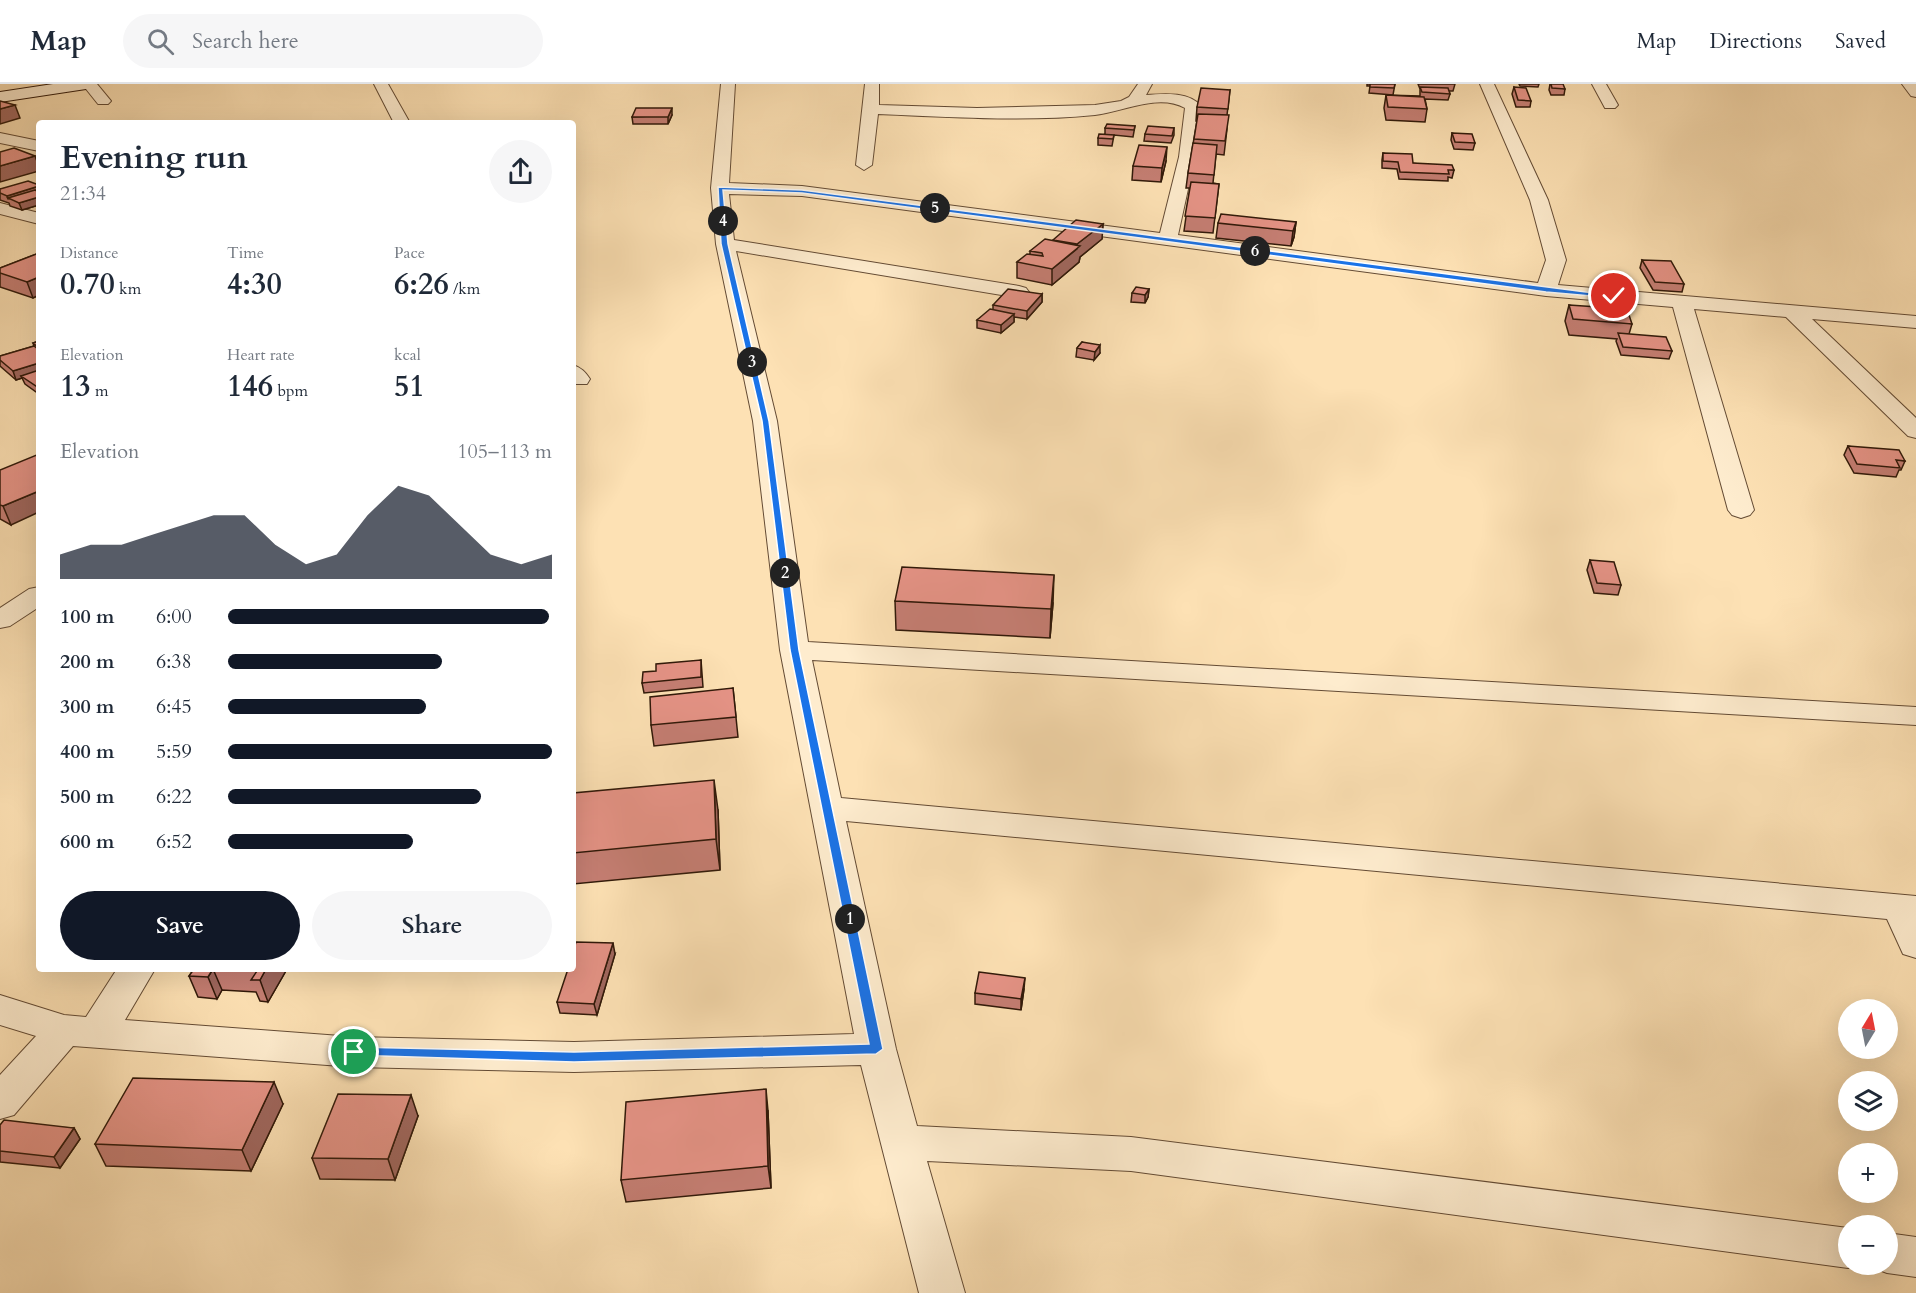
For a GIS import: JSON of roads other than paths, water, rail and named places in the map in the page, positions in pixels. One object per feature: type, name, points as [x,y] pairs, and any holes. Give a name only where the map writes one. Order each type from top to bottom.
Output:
[{"type":"main road","points":[[0,92],[51,84]]},
{"type":"main road","points":[[0,97],[87,84]]},
{"type":"street","points":[[87,84],[103,101]]},
{"type":"street","points":[[381,84],[400,120]]},
{"type":"street","points":[[728,84],[720,188],[724,244],[765,421],[795,650],[876,1049],[942,1293]]},
{"type":"street","points":[[864,165],[872,84]]},
{"type":"street","points":[[1135,100],[1145,84]]},
{"type":"street","points":[[1487,84],[1539,200],[1556,260],[1546,290]]},
{"type":"street","points":[[1599,84],[1610,105]]},
{"type":"street","points":[[1909,84],[1916,93]]},
{"type":"street","points":[[871,109],[976,112],[1068,111],[1112,108],[1135,100],[1188,102],[1193,106],[1192,121],[1168,239]]},
{"type":"street","points":[[0,138],[36,145]]},
{"type":"street","points":[[720,188],[802,191],[1546,290],[1916,322]]},
{"type":"street","points":[[0,208],[36,218]]},
{"type":"street","points":[[724,244],[1019,292]]},
{"type":"street","points":[[1682,302],[1741,510]]},
{"type":"street","points":[[1792,311],[1916,431]]},
{"type":"street","points":[[0,620],[36,597]]},
{"type":"street","points":[[795,650],[1916,716]]},
{"type":"street","points":[[828,808],[1908,908],[1916,945]]},
{"type":"street","points":[[0,1103],[81,1031],[133,972]]},
{"type":"street","points":[[0,1010],[81,1031],[354,1052],[574,1057],[876,1049]]},
{"type":"street","points":[[902,1143],[1131,1154],[1838,1247]]},
{"type":"street","points":[[1898,1255],[1916,1257]]}]
